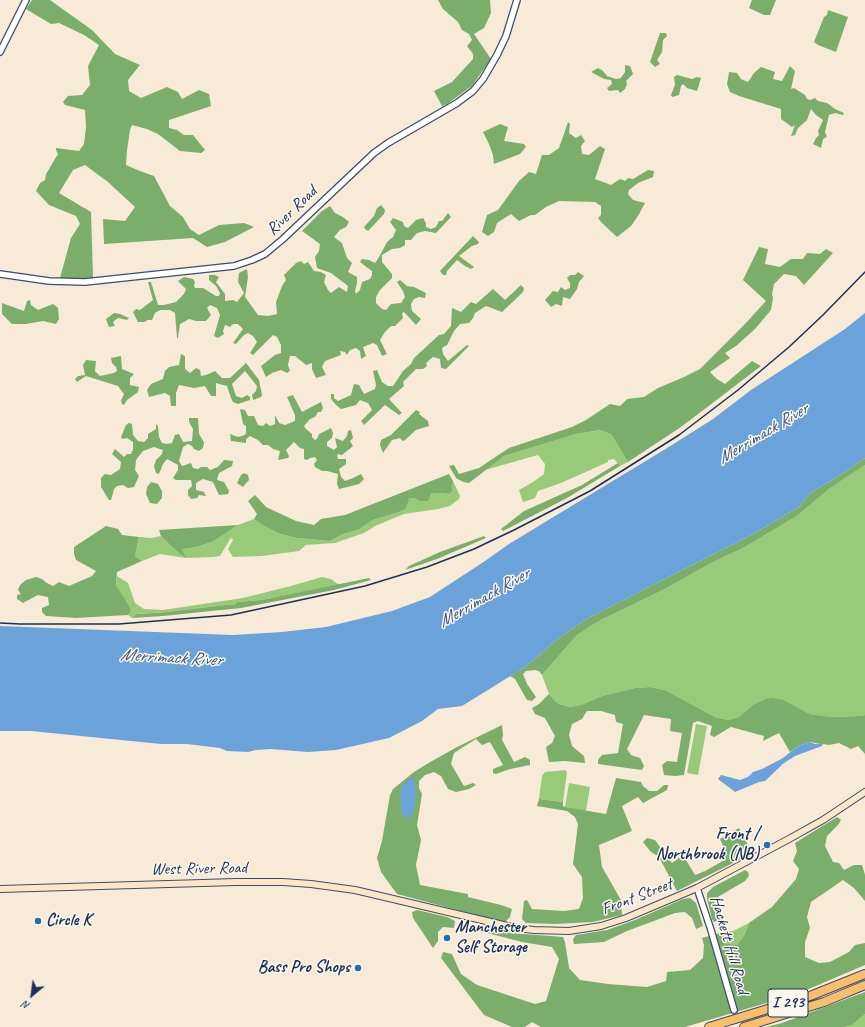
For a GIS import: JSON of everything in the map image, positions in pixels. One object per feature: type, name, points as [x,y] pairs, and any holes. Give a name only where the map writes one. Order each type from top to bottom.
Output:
[{"type":"highway","name":"I 293","points":[[708,1027],[810,996],[865,974]]},
{"type":"highway","name":"I 293","points":[[744,1027],[824,1002],[865,985]]},
{"type":"main road","name":"Front Street","points":[[397,899],[516,928],[570,931],[601,926],[626,918],[697,888],[796,836],[865,792]]},
{"type":"main road","name":"West River Road","points":[[0,889],[166,883],[283,882],[343,887],[397,899]]},
{"type":"street","points":[[0,52],[26,0]]},
{"type":"street","name":"River Road","points":[[0,274],[54,282],[85,282],[234,266],[248,262],[265,254],[284,239],[374,153],[388,143],[457,103],[473,91],[485,76],[497,55],[506,36],[517,0]]},
{"type":"street","name":"Hackett Hill Road","points":[[697,888],[711,930],[734,1010]]},
{"type":"green space","points":[[32,0],[50,0],[92,30],[115,54],[140,65],[128,80],[129,91],[141,98],[167,87],[178,92],[182,99],[199,90],[209,94],[211,106],[169,120],[169,128],[177,130],[184,135],[193,135],[205,150],[201,153],[180,151],[158,134],[132,125],[127,150],[126,165],[154,176],[170,206],[183,217],[190,229],[199,235],[219,225],[244,223],[254,227],[225,242],[207,247],[193,238],[104,244],[103,219],[125,221],[135,207],[108,182],[85,165],[73,170],[59,193],[91,212],[93,278],[60,278],[71,238],[80,224],[76,216],[49,205],[36,191],[40,183],[45,180],[46,174],[58,154],[56,148],[79,151],[84,144],[86,127],[85,110],[65,105],[63,102],[68,96],[82,95],[90,85],[88,66],[99,45],[84,35],[59,23],[51,24],[26,9]]},
{"type":"green space","points":[[438,0],[490,0],[491,13],[484,28],[474,34],[491,59],[472,86],[442,106],[434,91],[452,82],[473,59],[473,54],[467,46],[472,40],[469,34],[462,30],[458,22],[443,9]]},
{"type":"green space","points":[[752,0],[776,0],[770,15],[764,15],[749,8]]},
{"type":"green space","points":[[828,10],[848,17],[836,52],[814,42]]},
{"type":"green space","points":[[660,33],[666,33],[667,36],[663,40],[662,52],[657,60],[660,64],[655,67],[650,62]]},
{"type":"green space","points":[[625,65],[630,66],[633,74],[626,81],[627,84],[625,89],[620,93],[618,90],[609,91],[607,88],[612,84],[611,80],[604,79],[591,72],[598,68],[607,76],[616,79],[621,78],[625,72]]},
{"type":"green space","points":[[790,66],[795,71],[791,89],[794,88],[805,95],[807,99],[810,100],[815,98],[818,101],[827,103],[844,113],[843,115],[835,113],[829,115],[825,132],[827,137],[823,139],[821,148],[813,144],[819,135],[818,131],[823,120],[811,109],[807,120],[798,128],[795,135],[791,136],[795,125],[792,127],[781,119],[781,109],[730,92],[727,84],[729,72],[737,73],[741,79],[748,82],[754,73],[761,67],[775,72],[773,79],[782,81]]},
{"type":"green space","points":[[677,75],[692,79],[697,77],[701,78],[697,91],[687,88],[683,84],[679,95],[672,97],[671,95],[675,85],[674,77]]},
{"type":"green space","points":[[568,122],[570,124],[569,133],[576,138],[581,135],[585,141],[581,146],[582,154],[589,155],[600,146],[605,149],[595,179],[611,185],[620,179],[625,181],[628,178],[633,179],[648,170],[654,171],[653,177],[638,183],[629,190],[628,194],[633,200],[645,203],[631,226],[617,237],[598,218],[601,215],[601,206],[595,202],[559,201],[546,207],[535,215],[531,215],[519,221],[511,214],[497,223],[494,232],[488,236],[482,232],[487,215],[498,210],[519,181],[529,172],[536,174],[542,155],[549,155],[559,148]]},
{"type":"green space","points":[[500,124],[508,127],[504,141],[524,144],[526,147],[520,154],[494,164],[493,155],[483,132]]},
{"type":"green space","points":[[381,205],[385,210],[384,214],[368,231],[364,227],[374,216],[377,208]]},
{"type":"green space","points":[[330,206],[335,213],[349,222],[346,227],[340,230],[334,237],[342,243],[347,258],[352,263],[348,272],[357,277],[356,294],[360,290],[362,282],[370,279],[372,275],[372,271],[360,262],[362,259],[375,263],[387,242],[393,237],[396,230],[390,222],[393,218],[403,222],[404,226],[408,228],[416,220],[423,218],[426,223],[426,227],[431,229],[436,227],[439,221],[442,221],[448,213],[451,217],[436,233],[425,231],[417,233],[411,240],[405,240],[405,245],[400,248],[392,249],[382,255],[382,262],[392,274],[392,278],[380,290],[376,297],[376,303],[382,309],[386,310],[391,304],[401,303],[405,297],[397,282],[400,280],[407,286],[414,287],[426,293],[425,298],[419,297],[414,299],[411,304],[412,311],[421,319],[416,325],[404,312],[402,313],[403,318],[395,326],[391,326],[385,332],[380,340],[387,354],[382,356],[377,345],[373,343],[363,347],[366,356],[361,359],[360,351],[356,348],[350,350],[347,355],[345,352],[340,351],[341,355],[325,361],[322,367],[326,375],[316,378],[312,369],[312,363],[306,365],[295,356],[290,356],[288,365],[290,371],[287,373],[281,370],[266,377],[261,366],[275,355],[281,353],[281,345],[277,337],[273,335],[253,355],[250,353],[257,342],[253,336],[248,333],[244,335],[236,344],[233,343],[243,329],[238,324],[233,324],[230,327],[225,325],[223,331],[224,334],[218,338],[214,336],[220,315],[217,308],[210,305],[207,308],[211,315],[206,321],[189,319],[180,324],[178,338],[175,313],[170,310],[160,310],[155,313],[152,320],[138,322],[133,312],[136,309],[140,310],[153,300],[148,282],[151,282],[158,305],[164,305],[176,302],[184,294],[186,289],[178,281],[184,277],[193,279],[195,282],[195,288],[203,288],[216,296],[219,296],[220,293],[216,286],[209,280],[209,275],[215,275],[219,277],[216,282],[225,294],[225,301],[233,300],[237,302],[244,293],[238,282],[239,273],[247,269],[248,277],[245,297],[258,315],[268,316],[277,314],[276,302],[286,280],[284,275],[296,263],[301,261],[304,264],[308,262],[314,271],[321,272],[326,275],[324,282],[331,293],[339,287],[347,292],[348,286],[331,273],[317,268],[315,257],[319,251],[320,244],[302,231],[322,211]]},
{"type":"green space","points":[[473,236],[479,242],[478,244],[472,246],[459,256],[474,267],[471,269],[457,260],[447,271],[446,275],[443,275],[440,271]]},
{"type":"green space","points":[[759,247],[768,249],[765,264],[780,267],[791,259],[803,259],[807,253],[820,254],[826,249],[833,253],[804,285],[796,276],[784,274],[774,284],[771,310],[755,329],[736,346],[725,353],[730,358],[710,372],[725,384],[752,361],[761,366],[710,405],[681,427],[628,462],[611,434],[600,430],[576,434],[504,456],[469,483],[463,482],[456,478],[449,466],[454,465],[459,474],[479,468],[509,448],[572,427],[586,420],[610,404],[620,406],[627,399],[644,397],[658,388],[700,369],[766,301],[743,280]]},
{"type":"green space","points":[[578,272],[584,276],[570,299],[563,297],[562,306],[556,304],[551,307],[545,300],[553,291],[558,292],[561,287],[565,290],[570,288],[570,283],[567,278]]},
{"type":"green space","points":[[521,285],[524,288],[523,292],[502,312],[486,306],[475,313],[469,323],[460,324],[454,331],[447,345],[442,348],[443,354],[448,361],[467,345],[469,346],[446,369],[441,368],[440,359],[433,357],[426,363],[427,366],[423,369],[416,369],[403,382],[404,386],[389,399],[402,413],[399,415],[385,405],[364,425],[361,421],[372,410],[368,403],[360,400],[356,405],[341,409],[331,399],[331,394],[334,394],[334,398],[338,401],[351,395],[354,384],[359,385],[364,394],[375,389],[376,385],[373,371],[377,370],[382,382],[388,386],[393,386],[414,358],[439,335],[444,334],[451,326],[452,308],[461,312],[471,302],[476,304],[493,289],[505,300]]},
{"type":"green space","points":[[30,300],[31,305],[38,310],[53,304],[58,308],[59,319],[56,324],[43,321],[26,324],[12,324],[2,314],[2,303],[24,311],[27,301]]},
{"type":"green space","points":[[114,313],[129,318],[127,320],[118,318],[113,322],[115,326],[109,327],[106,319]]},
{"type":"green space","points":[[181,354],[185,356],[185,369],[190,373],[196,368],[200,370],[201,376],[215,371],[222,378],[230,378],[246,363],[259,380],[262,395],[261,397],[253,400],[252,395],[256,391],[257,386],[245,371],[232,384],[236,396],[242,398],[247,395],[250,397],[250,400],[238,404],[233,402],[227,386],[216,383],[216,396],[211,396],[205,386],[194,388],[179,385],[176,393],[176,406],[171,406],[170,396],[165,393],[149,397],[147,390],[151,384],[163,379],[165,371],[169,367],[179,365]]},
{"type":"green space","points":[[121,356],[122,369],[134,374],[130,378],[130,385],[139,387],[138,392],[127,400],[124,405],[121,401],[124,394],[118,386],[86,376],[77,382],[75,379],[78,376],[85,375],[83,365],[86,360],[96,361],[95,371],[100,376],[114,373],[117,371],[111,358]]},
{"type":"green space","points":[[293,395],[302,412],[321,402],[323,408],[321,412],[318,412],[315,417],[310,419],[304,426],[312,434],[312,437],[315,440],[319,434],[331,428],[333,433],[332,438],[327,442],[327,446],[334,450],[337,447],[335,438],[343,441],[347,436],[348,431],[351,430],[353,438],[350,441],[353,446],[342,455],[337,454],[338,459],[346,459],[346,464],[339,469],[341,477],[345,481],[361,474],[364,479],[359,484],[339,489],[337,484],[338,474],[322,471],[315,467],[314,464],[317,460],[315,457],[307,460],[304,459],[304,449],[300,448],[294,442],[286,450],[289,456],[288,458],[278,460],[280,451],[273,449],[268,445],[263,445],[258,440],[250,436],[246,439],[246,443],[231,441],[230,434],[238,437],[245,435],[246,433],[246,426],[243,424],[240,409],[245,410],[248,416],[254,416],[258,425],[263,426],[266,423],[270,426],[275,424],[275,415],[279,423],[285,425],[295,421],[295,415],[287,397]]},
{"type":"green space","points":[[416,410],[420,412],[419,414],[428,421],[429,426],[416,430],[403,441],[400,438],[392,440],[383,453],[380,445],[381,440],[391,435]]},
{"type":"green space","points":[[189,418],[198,418],[199,434],[204,442],[203,448],[199,451],[188,444],[183,447],[179,461],[182,466],[191,463],[193,468],[198,469],[201,467],[207,467],[210,470],[218,467],[224,460],[233,461],[232,466],[219,473],[217,480],[224,482],[229,491],[228,494],[219,495],[213,482],[203,479],[196,483],[196,490],[204,492],[206,496],[199,495],[197,498],[191,499],[188,495],[188,490],[192,486],[191,480],[176,480],[173,478],[178,470],[178,465],[167,459],[159,474],[156,473],[154,466],[163,450],[154,447],[143,451],[136,460],[135,470],[139,476],[134,487],[128,488],[123,485],[117,486],[114,489],[111,500],[109,500],[101,487],[101,478],[105,474],[111,475],[120,469],[121,462],[112,454],[115,449],[124,457],[127,454],[131,454],[133,442],[127,438],[122,439],[121,437],[126,425],[129,423],[132,424],[133,435],[138,441],[144,442],[148,438],[148,434],[156,429],[156,424],[158,426],[159,437],[162,443],[167,444],[172,443],[175,435],[179,434],[183,442],[192,441],[193,429],[189,422]]},
{"type":"green space","points":[[601,430],[611,434],[628,462],[620,466],[614,459],[608,460],[608,462],[561,483],[538,491],[535,498],[523,502],[519,490],[544,474],[545,464],[538,455],[485,470],[504,456],[576,434]]},
{"type":"green space","points":[[865,458],[865,465],[829,489],[797,516],[745,547],[711,563],[665,589],[601,620],[586,629],[576,636],[542,675],[539,671],[535,670],[526,671],[523,674],[527,684],[536,697],[532,701],[527,700],[515,679],[510,676],[525,667],[560,637],[588,618],[753,534],[799,507],[810,493]]},
{"type":"green space","points":[[618,463],[620,466],[567,498],[503,531],[501,529],[524,511],[582,485]]},
{"type":"green space","points":[[865,465],[865,715],[832,717],[808,714],[784,700],[765,699],[754,704],[739,717],[728,720],[715,717],[665,690],[650,687],[635,688],[602,696],[581,705],[570,707],[559,704],[549,694],[542,675],[576,636],[601,620],[665,589],[711,563],[745,547],[797,516],[829,489]]},
{"type":"green space","points":[[244,473],[248,475],[249,480],[243,487],[237,483],[241,475]]},
{"type":"green space","points":[[449,474],[453,481],[452,492],[449,494],[431,493],[428,501],[420,501],[414,498],[409,498],[406,508],[399,512],[373,520],[358,530],[343,534],[330,541],[297,538],[280,534],[254,519],[257,514],[248,501],[255,495],[266,507],[296,521],[314,525],[321,519],[345,515]]},
{"type":"green space","points":[[453,481],[460,496],[459,499],[450,506],[404,514],[375,526],[364,533],[335,543],[306,545],[299,551],[262,556],[233,557],[228,549],[233,540],[232,538],[220,556],[186,558],[160,554],[142,561],[135,556],[139,537],[152,538],[161,536],[173,548],[185,556],[181,549],[197,547],[214,541],[238,525],[254,519],[280,534],[297,538],[330,541],[343,534],[358,530],[373,520],[399,512],[409,498],[414,498],[420,501],[431,493],[449,494],[452,492]]},
{"type":"green space","points":[[151,482],[158,484],[162,491],[162,498],[157,504],[150,503],[146,494],[147,487]]},
{"type":"green space","points":[[238,525],[214,541],[197,547],[182,549],[186,558],[161,536],[159,530]]},
{"type":"green space","points":[[106,526],[118,529],[122,535],[139,537],[135,556],[142,561],[117,572],[116,585],[131,611],[128,615],[76,618],[46,616],[42,612],[42,608],[49,605],[48,597],[38,595],[23,603],[17,599],[17,595],[21,594],[18,590],[20,585],[26,580],[36,577],[53,586],[59,582],[69,586],[92,576],[96,571],[76,560],[74,547]]},
{"type":"green space","points":[[484,536],[486,538],[437,559],[405,570],[409,566],[440,552]]},
{"type":"green space","points":[[117,576],[128,583],[135,603],[144,609],[163,610],[243,598],[322,577],[331,579],[339,585],[262,600],[237,602],[234,605],[136,614],[132,618],[128,615],[131,611],[116,585]]},
{"type":"green space","points":[[369,578],[371,580],[334,590],[241,608],[132,618],[136,614],[234,605],[237,602],[262,600]]},
{"type":"green space","points":[[650,687],[665,690],[715,717],[728,720],[739,717],[754,704],[765,699],[772,698],[784,700],[809,714],[832,717],[865,715],[865,754],[858,746],[851,749],[839,743],[829,745],[809,742],[798,746],[790,752],[779,733],[763,741],[764,736],[731,727],[714,737],[710,735],[712,726],[698,721],[693,723],[684,775],[664,775],[662,765],[667,761],[677,762],[682,733],[670,731],[671,719],[644,715],[627,749],[631,755],[640,758],[644,766],[642,770],[598,764],[598,760],[602,755],[618,753],[623,724],[616,722],[615,715],[601,711],[587,711],[582,719],[572,724],[569,735],[572,746],[584,756],[585,763],[565,761],[549,762],[546,747],[552,743],[555,736],[545,718],[535,714],[532,708],[539,704],[549,694],[559,704],[570,707],[581,705],[602,696],[635,688]]},
{"type":"green space","points":[[696,724],[707,726],[698,775],[687,773]]},
{"type":"green space","points":[[502,725],[502,740],[514,762],[525,757],[530,760],[530,765],[510,769],[496,774],[493,773],[493,769],[503,765],[490,742],[482,745],[476,739],[454,753],[451,764],[464,786],[473,783],[476,785],[469,789],[456,792],[448,789],[441,776],[434,772],[425,775],[419,781],[419,788],[422,794],[417,825],[421,840],[416,865],[420,885],[468,894],[468,897],[501,905],[512,909],[510,917],[505,922],[498,921],[397,894],[381,872],[377,858],[382,841],[390,795],[393,789],[414,772],[432,761]]},
{"type":"green space","points":[[565,770],[567,772],[563,802],[539,799],[542,776],[545,772]]},
{"type":"green space","points":[[616,778],[641,782],[649,791],[657,791],[664,785],[668,785],[667,790],[643,803],[638,797],[622,806],[632,831],[599,845],[602,867],[621,900],[622,915],[593,922],[555,924],[526,923],[522,919],[524,901],[527,900],[532,909],[564,911],[579,909],[583,898],[582,877],[573,864],[578,824],[575,817],[567,811],[537,806],[539,799],[563,802],[563,806],[565,807],[606,814]]},
{"type":"green space","points":[[569,783],[590,787],[586,811],[565,807]]},
{"type":"green space","points":[[837,817],[841,820],[827,836],[825,846],[833,862],[839,863],[844,870],[854,865],[862,865],[865,875],[865,901],[854,888],[843,880],[811,902],[807,917],[810,928],[805,942],[805,957],[819,963],[830,962],[849,952],[855,945],[865,943],[865,965],[797,994],[685,1027],[541,1027],[532,1022],[525,1027],[512,1027],[484,1015],[441,958],[443,952],[452,954],[461,974],[477,985],[535,1004],[546,1001],[559,959],[552,947],[522,942],[468,928],[466,924],[511,933],[563,937],[569,968],[580,980],[647,987],[666,981],[667,972],[690,970],[703,958],[704,945],[702,938],[720,933],[725,943],[737,945],[745,934],[749,923],[772,907],[796,879],[799,869],[793,861],[797,851],[795,843]]},
{"type":"green space","points":[[739,828],[750,852],[743,858],[677,891],[659,857],[650,851],[643,842],[647,838],[655,840],[672,863],[683,855],[695,875],[723,861],[726,853],[720,839]]},
{"type":"green space","points":[[745,870],[748,872],[749,876],[745,881],[716,898],[714,903],[717,921],[714,922],[707,899],[707,893],[713,887]]},
{"type":"green space","points":[[690,898],[696,903],[703,926],[696,929],[692,918],[685,912],[675,913],[627,931],[604,942],[574,944],[573,939],[576,935],[607,930],[635,920],[683,899]]},
{"type":"green space","points":[[417,910],[447,917],[455,921],[454,928],[443,927],[438,932],[438,941],[433,948],[413,918],[412,912]]},
{"type":"green space","points":[[749,923],[745,934],[737,945],[725,943],[720,933],[733,931]]},
{"type":"green space","points":[[865,992],[865,1014],[852,1025],[845,1027],[766,1027],[782,1023]]},
{"type":"green space","points":[[865,1014],[865,1027],[845,1027],[852,1025]]},
{"type":"water","name":"Merrimack River","points":[[865,313],[865,458],[810,493],[799,507],[753,534],[588,618],[560,637],[525,667],[462,706],[438,709],[422,721],[389,738],[336,750],[308,752],[271,749],[248,752],[227,751],[220,748],[187,744],[161,744],[31,731],[0,731],[0,626],[233,635],[282,632],[326,627],[392,611],[430,597],[509,544],[672,445],[713,419],[751,390],[845,329]]},
{"type":"water","points":[[809,742],[815,744],[823,743],[822,746],[795,756],[784,763],[765,781],[735,792],[718,779],[721,775],[740,780],[748,777],[753,772],[783,758],[798,746]]},
{"type":"water","points":[[410,778],[413,779],[416,788],[415,804],[412,816],[407,818],[403,816],[401,809],[401,788]]},
{"type":"tunnel","points":[[734,1010],[739,1027]]},
{"type":"railway","points":[[0,623],[119,624],[231,615],[365,586],[427,567],[474,549],[590,491],[679,435],[738,390],[789,347],[865,272]]},
{"type":"place","name":"Front / Northbrook (NB)","points":[[767,845]]},
{"type":"place","name":"Circle K","points":[[38,921]]},
{"type":"place","name":"Manchester Self Storage","points":[[447,938]]},
{"type":"place","name":"Bass Pro Shops","points":[[358,968]]}]
